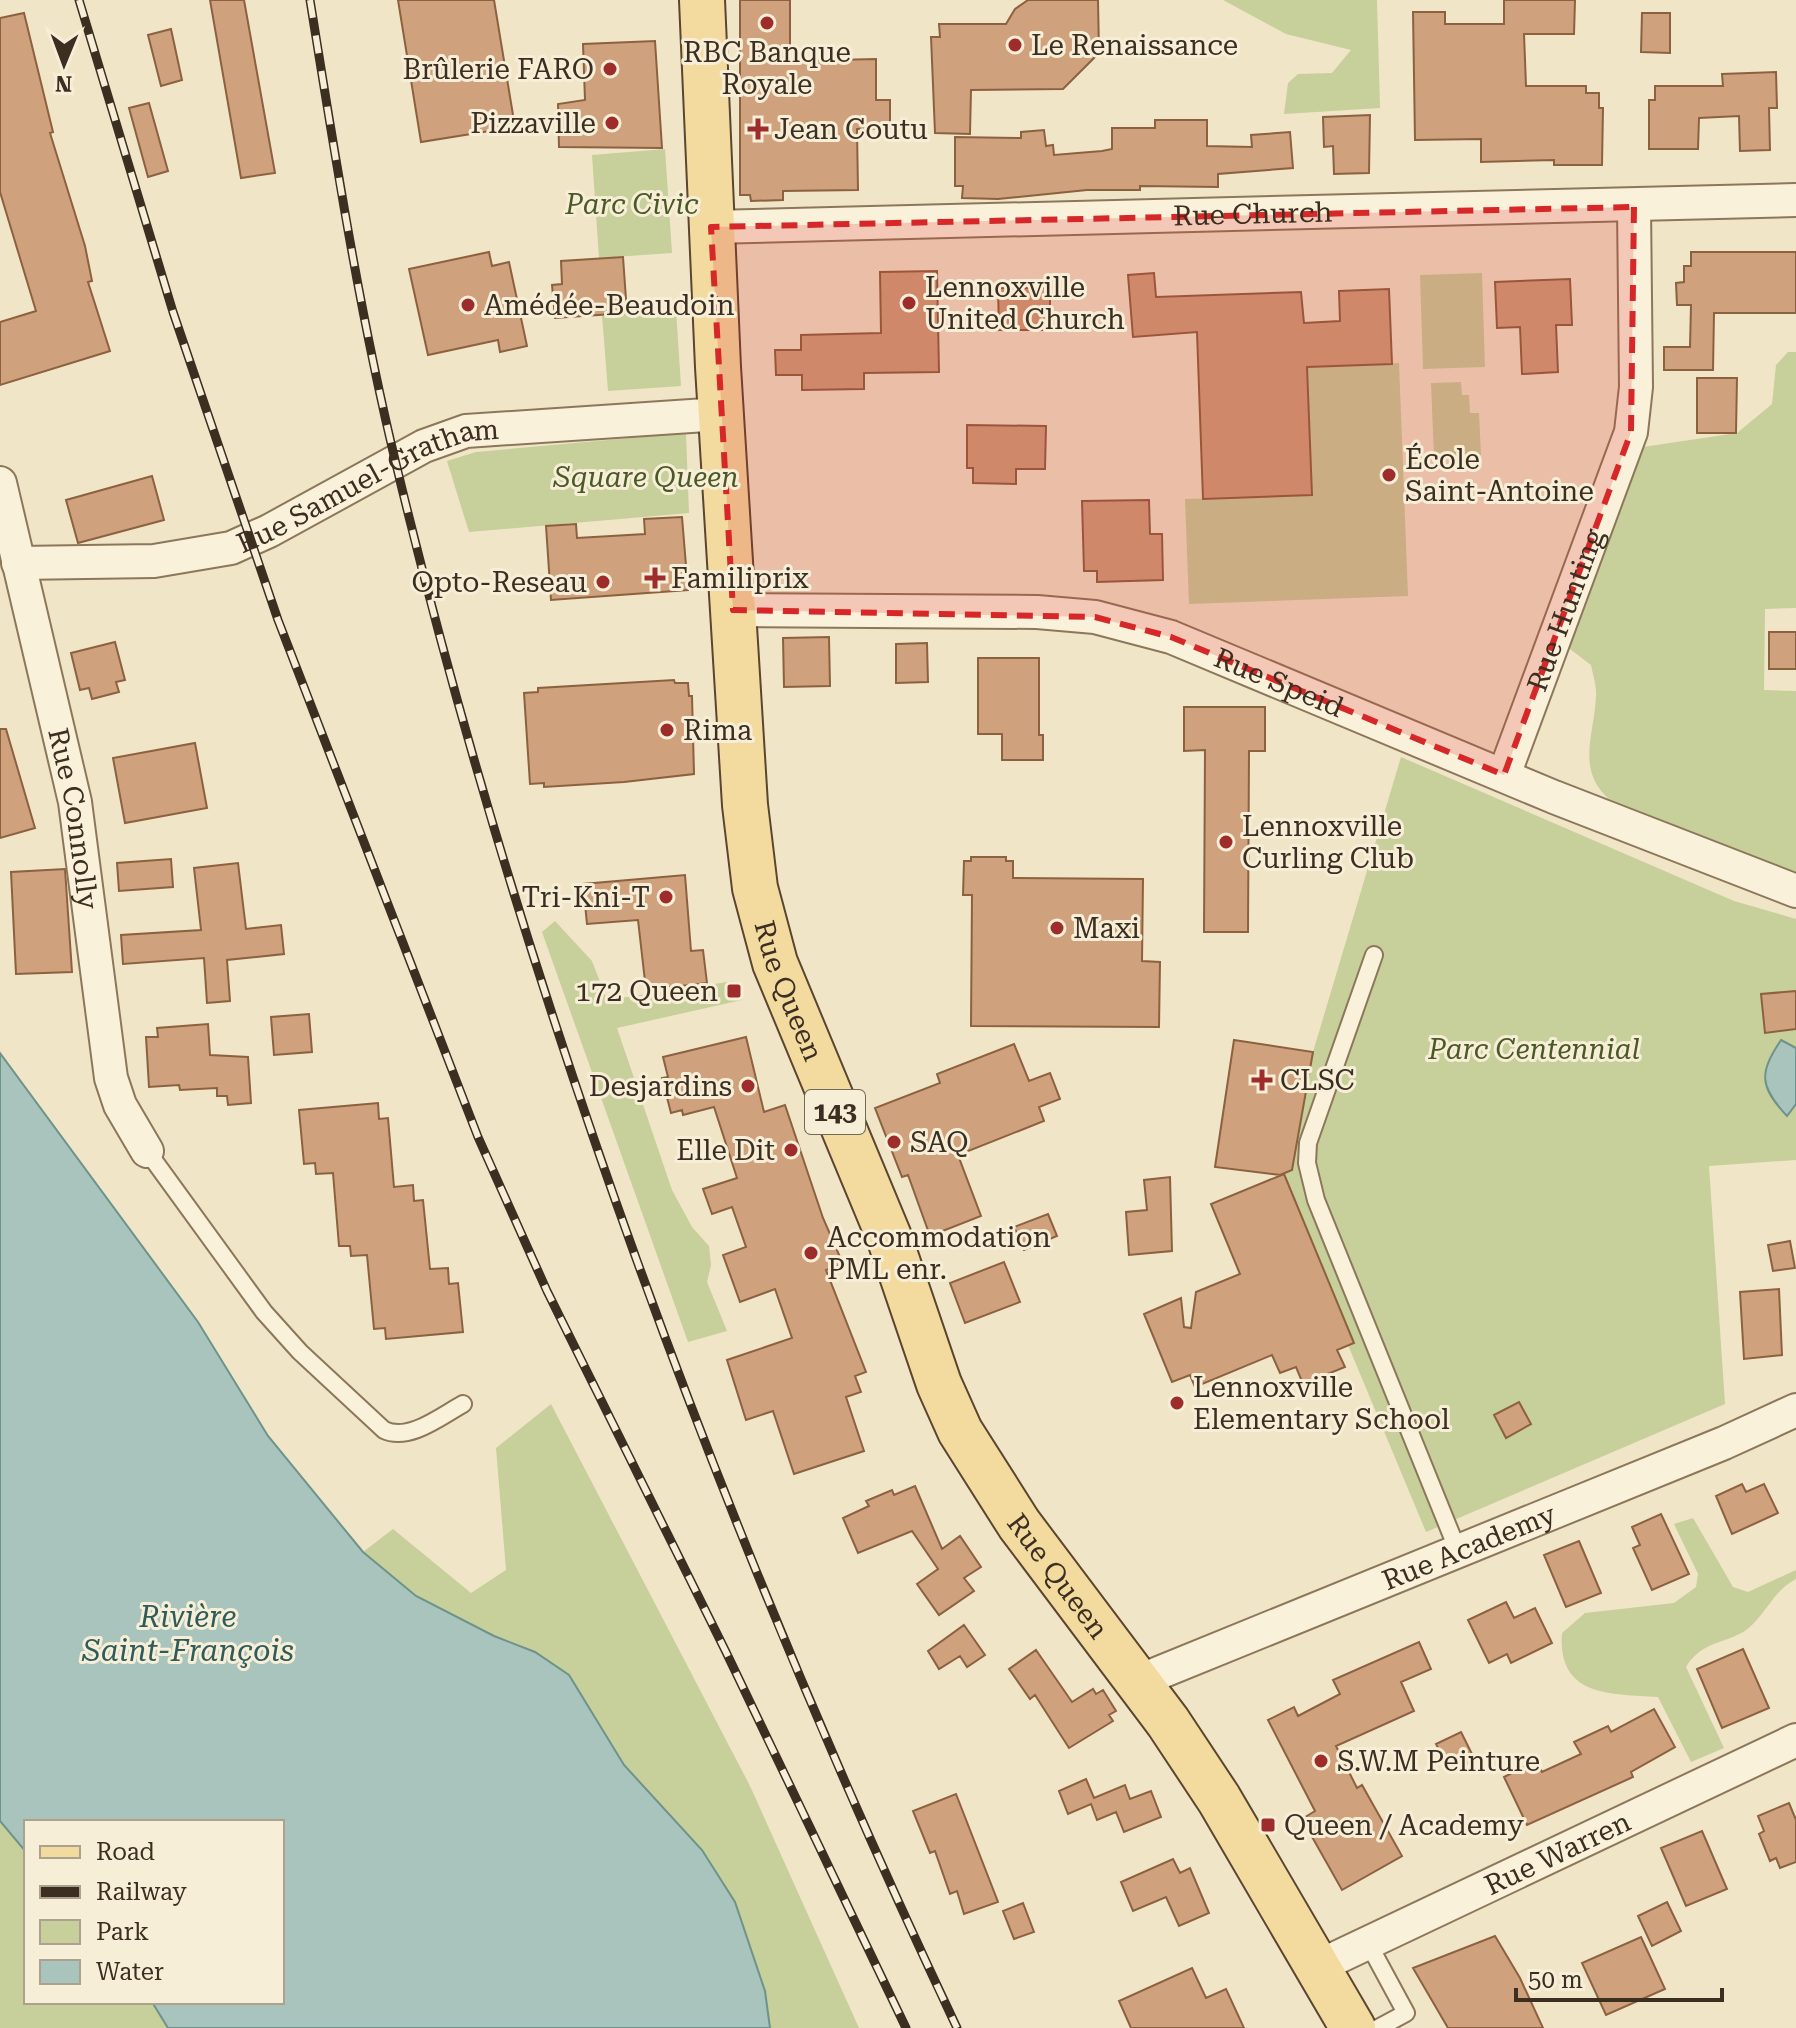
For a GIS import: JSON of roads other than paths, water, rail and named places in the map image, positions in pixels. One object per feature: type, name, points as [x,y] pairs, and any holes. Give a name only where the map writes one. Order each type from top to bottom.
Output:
[{"type":"main road","name":"Rue Queen","points":[[702,0],[711,227],[733,610],[750,851],[764,929],[775,963],[889,1237],[939,1384],[960,1431],[1019,1524],[1139,1681],[1219,1799],[1353,2028]]},
{"type":"street","name":"Rue Church","points":[[711,227],[1634,207],[1796,200]]},
{"type":"street","name":"Rue Hunting","points":[[1504,775],[1631,432],[1636,387],[1634,207]]},
{"type":"street","name":"Rue Samuel-Gratham","points":[[18,563],[154,561],[231,548],[269,531],[414,451],[466,431],[721,414]]},
{"type":"street","name":"Rue Connolly","points":[[0,483],[75,802],[111,1078],[120,1105],[147,1151]]},
{"type":"street","name":"Rue Speid","points":[[733,610],[1009,611],[1095,617],[1171,637],[1504,775],[1796,891]]},
{"type":"street","name":"Rue Academy","points":[[1139,1681],[1724,1443],[1796,1410]]},
{"type":"street","name":"Rue Warren","points":[[1317,1967],[1796,1740]]},
{"type":"lane","points":[[1374,955],[1314,1121],[1307,1163],[1316,1200],[1458,1551]]},
{"type":"lane","points":[[147,1151],[264,1312],[300,1352],[384,1430],[394,1435],[410,1432],[463,1404]]},
{"type":"lane","points":[[1367,1941],[1406,2013],[1378,2028]]},
{"type":"water","points":[[1781,1040],[1796,1048],[1796,1104],[1787,1116],[1771,1096],[1765,1079],[1769,1062]]},
{"type":"water","name":"Rivière Saint-François","points":[[0,1053],[198,1322],[268,1436],[363,1552],[416,1596],[494,1636],[535,1652],[569,1675],[624,1765],[702,1850],[735,1902],[765,1991],[770,2028],[168,2028],[153,2004],[284,2004],[284,1820],[24,1820],[24,1850],[0,1821]]},
{"type":"railway","points":[[79,0],[173,312],[278,620],[478,1137],[547,1291],[726,1652],[906,2028]]},
{"type":"railway","points":[[310,0],[359,291],[396,464],[448,665],[505,864],[568,1063],[710,1456],[788,1649],[957,2028]]},
{"type":"place","name":"RBC Banque Royale","points":[[767,23]]},
{"type":"place","name":"Le Renaissance","points":[[1015,45]]},
{"type":"place","name":"Brûlerie FARO","points":[[610,69]]},
{"type":"place","name":"Pizzaville","points":[[612,123]]},
{"type":"place","name":"Jean Coutu","points":[[758,129]]},
{"type":"place","name":"Lennoxville United Church","points":[[909,303]]},
{"type":"place","name":"Amédée-Beaudoin","points":[[468,305]]},
{"type":"place","name":"École Saint-Antoine","points":[[1389,475]]},
{"type":"place","name":"Familiprix","points":[[655,578]]},
{"type":"place","name":"Opto-Reseau","points":[[603,582]]},
{"type":"place","name":"Rima","points":[[667,730]]},
{"type":"place","name":"Lennoxville Curling Club","points":[[1226,842]]},
{"type":"place","name":"Tri-Kni-T","points":[[666,897]]},
{"type":"place","name":"Maxi","points":[[1057,928]]},
{"type":"place","name":"172 Queen","points":[[734,991]]},
{"type":"place","name":"CLSC","points":[[1262,1080]]},
{"type":"place","name":"Desjardins","points":[[748,1086]]},
{"type":"place","name":"SAQ","points":[[894,1142]]},
{"type":"place","name":"Elle Dit","points":[[791,1150]]},
{"type":"place","name":"Accommodation PML enr.","points":[[811,1253]]},
{"type":"place","name":"Lennoxville Elementary School","points":[[1177,1403]]},
{"type":"place","name":"S.W.M Peinture","points":[[1321,1761]]},
{"type":"place","name":"Queen / Academy","points":[[1268,1825]]},
{"type":"park label","name":"Parc Civic","points":[[632,204]]},
{"type":"park label","name":"Square Queen","points":[[646,477]]},
{"type":"park label","name":"Parc Centennial","points":[[1534,1049]]}]
